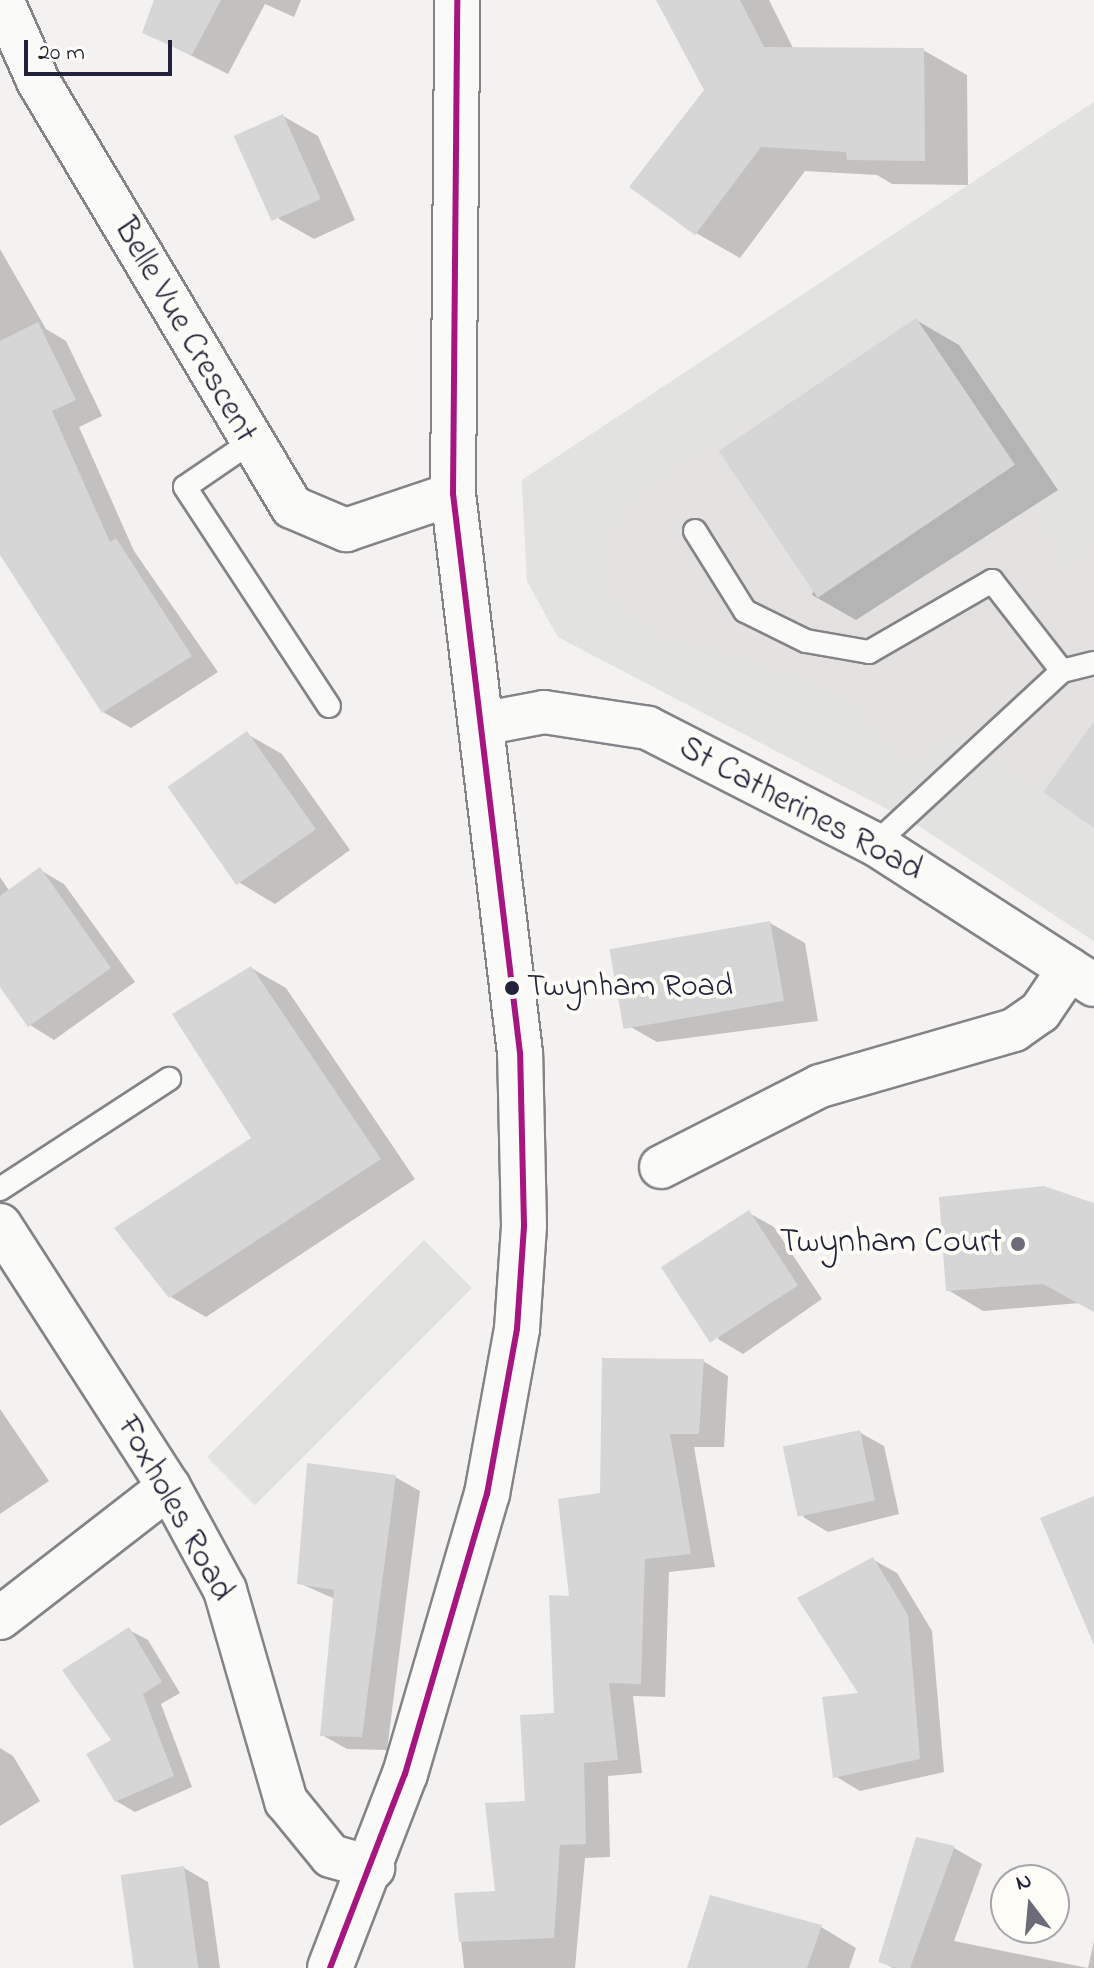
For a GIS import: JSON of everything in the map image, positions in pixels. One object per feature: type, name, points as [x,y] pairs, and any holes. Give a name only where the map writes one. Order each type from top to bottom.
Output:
[{"type":"main road","points":[[330,1968],[373,1868],[487,1494],[517,1329],[524,1225],[520,1053],[453,494],[457,0]]},
{"type":"street","name":"Belle Vue Crescent","points":[[2,0],[38,81],[248,444],[292,507],[346,530],[453,494]]},
{"type":"street","name":"St Catherines Road","points":[[481,724],[544,712],[648,728],[875,844],[1082,977]]},
{"type":"street","points":[[661,1167],[820,1086],[1014,1030],[1082,977]]},
{"type":"street","name":"Foxholes Road","points":[[0,1225],[169,1487],[225,1590],[286,1801],[331,1856],[373,1868]]},
{"type":"street","points":[[0,1618],[169,1487]]},
{"type":"lane","points":[[248,444],[185,487],[329,706]]},
{"type":"lane","points":[[695,531],[745,611],[806,641],[869,652],[992,581],[1062,671]]},
{"type":"lane","points":[[875,844],[1062,671],[1094,663]]},
{"type":"lane","points":[[0,1189],[169,1079]]},
{"type":"shaded area","points":[[1094,102],[1094,941],[916,824],[558,637],[527,581],[522,480]]},
{"type":"shaded area","points":[[1094,102],[1094,540],[1066,569],[1016,464],[915,318],[632,494],[605,535],[602,569],[618,614],[670,642],[807,679],[849,704],[907,770],[953,734],[1094,828],[1094,941],[916,824],[558,637],[527,581],[522,480]]},
{"type":"shaded area","points":[[424,1240],[472,1288],[255,1505],[207,1457]]},
{"type":"building","points":[[154,0],[221,0],[192,55],[142,33]]},
{"type":"building","points":[[656,0],[740,0],[764,47],[924,48],[925,161],[847,160],[846,152],[761,147],[695,235],[629,187],[704,90]]},
{"type":"building","points":[[283,114],[321,199],[271,221],[234,136]]},
{"type":"building","points":[[916,318],[1015,465],[818,598],[719,451]]},
{"type":"building","points":[[38,322],[76,400],[52,411],[110,542],[116,538],[192,656],[102,713],[0,555],[0,341]]},
{"type":"building","points":[[1094,721],[1094,828],[1043,792]]},
{"type":"building","points":[[247,731],[316,829],[236,885],[168,787]]},
{"type":"building","points":[[40,867],[111,968],[28,1027],[0,987],[0,896]]},
{"type":"building","points":[[770,921],[784,1001],[624,1029],[609,949]]},
{"type":"building","points":[[251,966],[381,1159],[169,1298],[114,1228],[251,1138],[172,1014]]},
{"type":"building","name":"Twynham Court","points":[[1044,1186],[1094,1203],[1094,1312],[1043,1284],[946,1291],[939,1197]]},
{"type":"building","points":[[749,1210],[798,1285],[710,1343],[661,1267]]},
{"type":"building","points":[[602,1358],[704,1359],[699,1434],[670,1434],[691,1554],[645,1559],[641,1684],[609,1683],[618,1760],[584,1763],[586,1844],[560,1845],[554,1938],[459,1942],[454,1893],[495,1891],[485,1803],[525,1801],[520,1715],[554,1713],[549,1595],[569,1596],[558,1499],[600,1493]]},
{"type":"building","points":[[860,1430],[875,1500],[798,1517],[783,1446]]},
{"type":"building","points":[[307,1463],[396,1475],[362,1737],[320,1736],[334,1590],[297,1584]]},
{"type":"building","points":[[1094,1496],[1094,1645],[1040,1518]]},
{"type":"building","points":[[873,1557],[908,1615],[920,1759],[833,1778],[822,1697],[858,1693],[797,1598]]},
{"type":"building","points":[[129,1627],[162,1682],[143,1694],[174,1776],[115,1802],[86,1754],[111,1740],[62,1670]]},
{"type":"building","points":[[916,1837],[955,1846],[910,1968],[896,1968],[878,1962]]},
{"type":"building","points":[[184,1866],[198,1968],[134,1968],[121,1875]]},
{"type":"building","points":[[710,1895],[822,1925],[807,1968],[687,1968]]},
{"type":"transit line","points":[[330,1968],[405,1774],[487,1494],[517,1329],[524,1225],[520,1053],[453,494],[457,0]]},
{"type":"place","name":"Twynham Road","points":[[512,988]]},
{"type":"place","name":"Twynham Court","points":[[1018,1244]]}]
